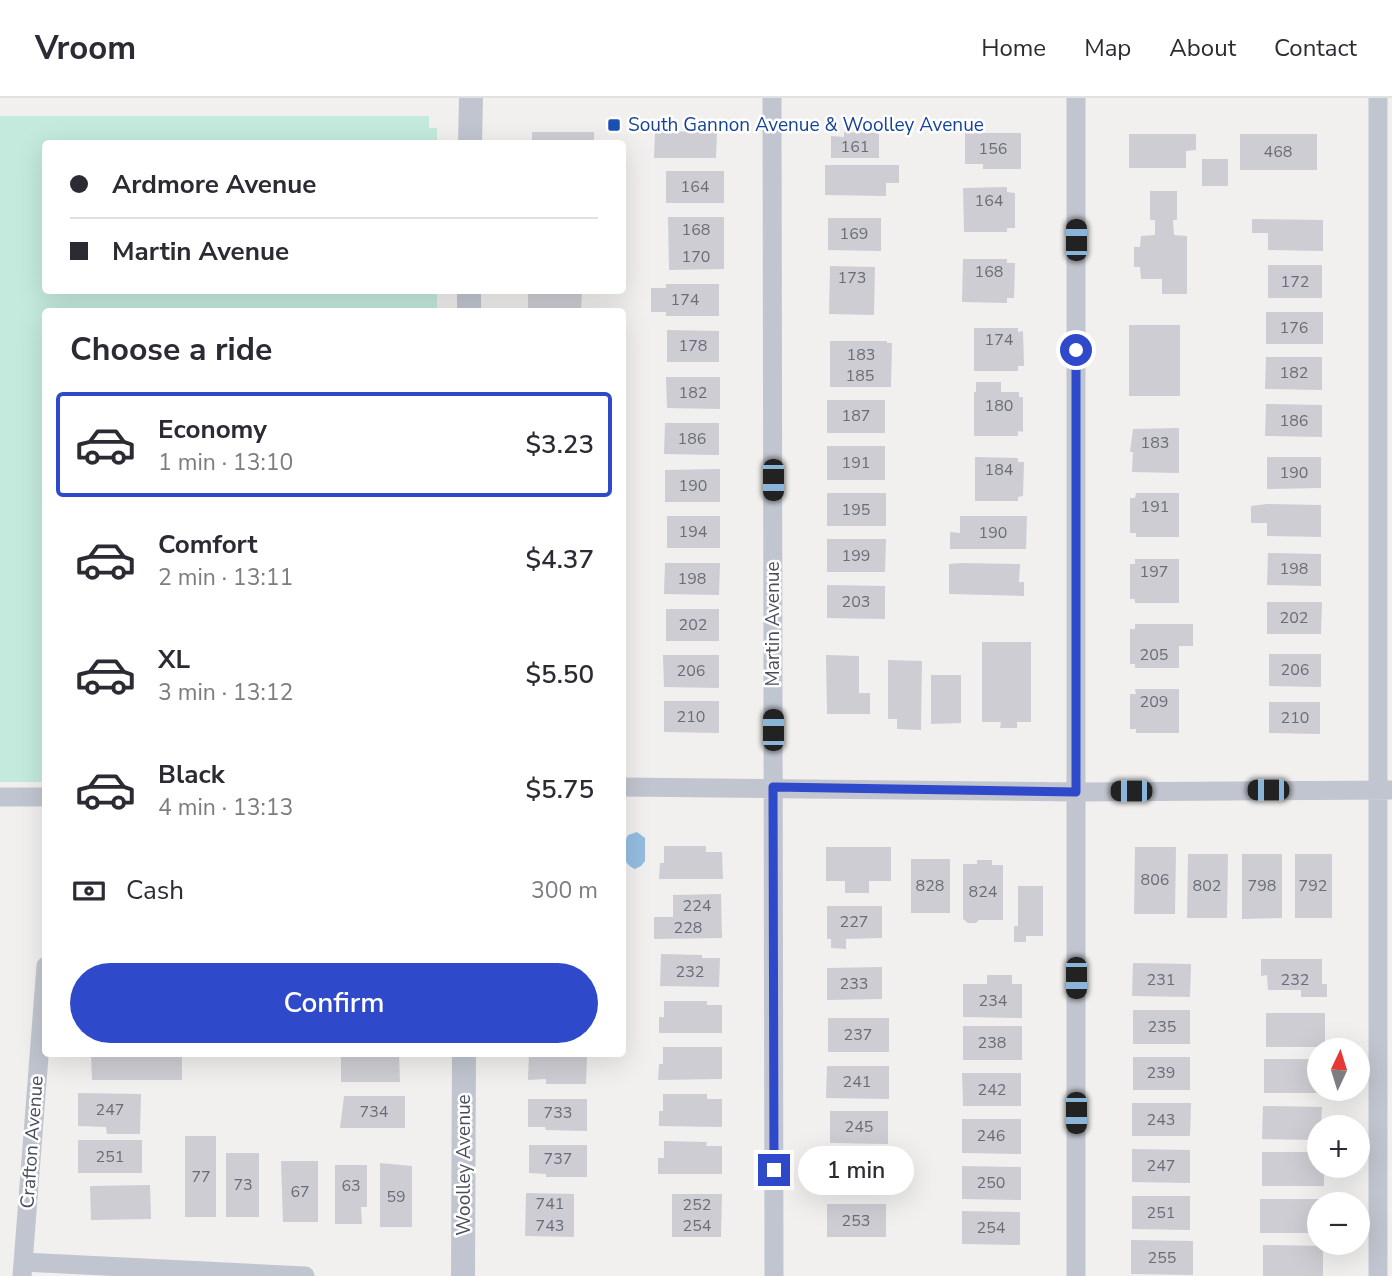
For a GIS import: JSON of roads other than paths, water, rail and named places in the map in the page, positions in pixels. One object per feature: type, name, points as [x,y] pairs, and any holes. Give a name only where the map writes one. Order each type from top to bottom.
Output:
[{"type":"street","points":[[470,140],[471,98]]},
{"type":"street","name":"Martin Avenue","points":[[772,98],[774,1276]]},
{"type":"street","points":[[1076,98],[1076,1276]]},
{"type":"street","points":[[1378,98],[1385,790],[1385,1243],[1378,1276]]},
{"type":"street","points":[[626,787],[1076,792],[1385,790]]},
{"type":"street","points":[[0,796],[42,797]]},
{"type":"street","name":"Crafton Avenue","points":[[23,1269],[42,1019]]},
{"type":"street","name":"Woolley Avenue","points":[[463,1276],[464,1057]]},
{"type":"street","points":[[23,1269],[305,1276]]},
{"type":"water","points":[[637,832],[645,838],[645,861],[635,869],[626,861],[628,835]]},
{"type":"place","name":"South Gannon Avenue & Woolley Avenue","points":[[614,125]]}]
